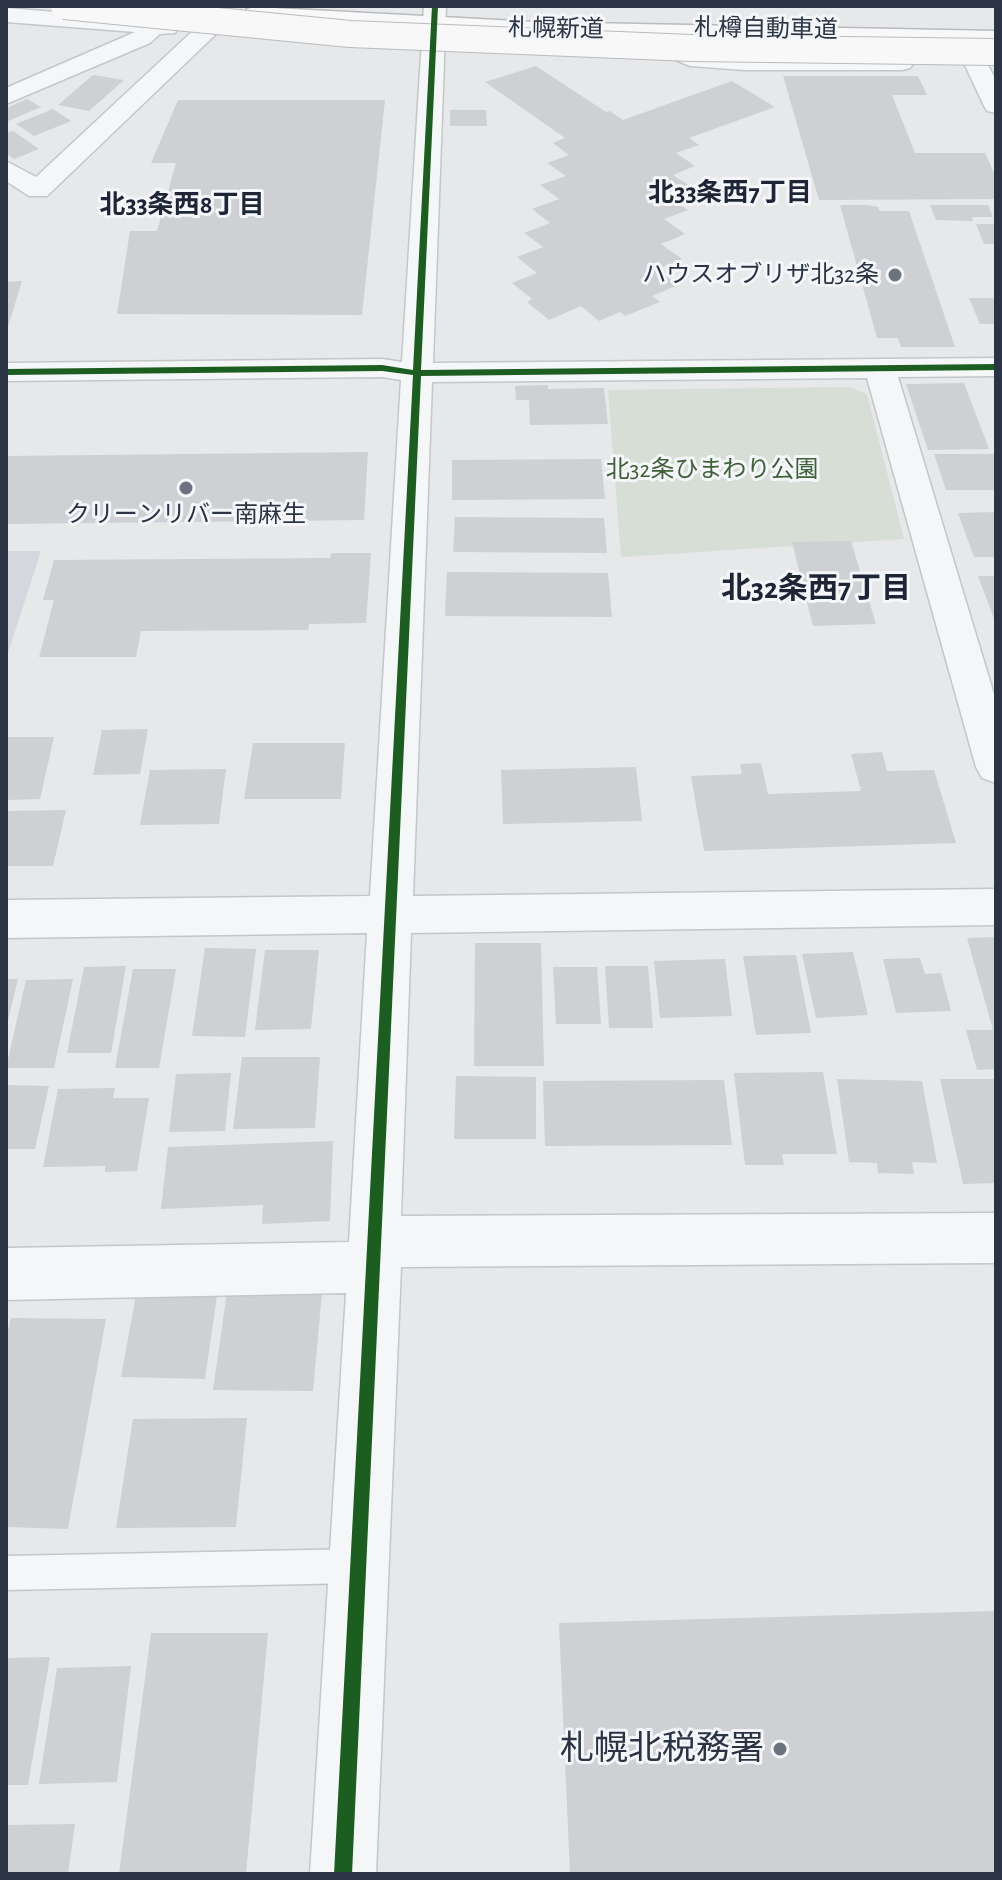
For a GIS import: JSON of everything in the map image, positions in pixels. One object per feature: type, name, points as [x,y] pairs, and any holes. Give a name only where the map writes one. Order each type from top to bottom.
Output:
[{"type":"highway","points":[[64,6],[350,34],[989,59]]},
{"type":"highway","name":"札幌新道","points":[[117,6],[434,24],[649,31],[996,35]]},
{"type":"highway","name":"札樽自動車道","points":[[248,6],[688,28],[996,35]]},
{"type":"highway","name":"札樽自動車道","points":[[616,8],[950,15]]},
{"type":"street","points":[[6,15],[206,31],[434,24],[376,1254],[343,1874]]},
{"type":"street","points":[[6,97],[142,38],[155,27]]},
{"type":"street","points":[[6,169],[38,190],[206,31]]},
{"type":"street","points":[[649,31],[660,44],[690,59],[744,63],[989,59],[996,106]]},
{"type":"street","points":[[6,372],[382,368],[417,373],[996,367]]},
{"type":"street","points":[[880,368],[996,767]]},
{"type":"street","points":[[6,919],[996,907]]},
{"type":"street","points":[[6,1274],[376,1254],[996,1238]]},
{"type":"lane","points":[[6,1573],[359,1566]]},
{"type":"shaded area","points":[[6,551],[41,551],[6,659]]},
{"type":"green space","name":"北32条ひまわり公園","points":[[849,387],[867,394],[904,539],[621,557],[608,390]]},
{"type":"building","points":[[536,66],[623,120],[732,81],[775,107],[689,138],[699,145],[676,153],[695,166],[673,175],[693,188],[669,197],[688,210],[664,219],[685,234],[661,244],[682,259],[657,269],[678,285],[652,296],[660,302],[625,316],[620,312],[599,321],[581,306],[549,320],[527,302],[532,299],[512,283],[537,273],[517,257],[543,247],[524,233],[550,223],[532,209],[559,199],[540,185],[566,176],[547,163],[569,155],[553,143],[565,138],[485,82]]},
{"type":"building","points":[[93,75],[124,80],[89,111],[58,105]]},
{"type":"building","points":[[783,76],[918,76],[927,95],[892,95],[915,153],[985,153],[996,177],[996,199],[819,200]]},
{"type":"building","points":[[27,99],[41,107],[6,122],[6,108]]},
{"type":"building","points":[[178,100],[385,100],[362,315],[117,314],[130,231],[157,231],[176,163],[151,163]]},
{"type":"building","points":[[53,109],[71,121],[34,136],[16,124]]},
{"type":"building","points":[[450,110],[486,110],[487,126],[450,126]]},
{"type":"building","points":[[13,131],[39,149],[14,159],[6,153],[6,133]]},
{"type":"building","name":"ハウスオブリザ北32条","points":[[840,205],[868,205],[878,207],[880,211],[909,211],[955,347],[901,347],[898,338],[877,338]]},
{"type":"building","points":[[930,205],[988,205],[993,217],[972,217],[973,221],[936,220]]},
{"type":"building","points":[[976,224],[996,224],[996,244],[984,244]]},
{"type":"building","points":[[22,281],[7,330],[6,330],[6,282]]},
{"type":"building","points":[[969,298],[996,298],[996,324],[980,324]]},
{"type":"building","points":[[964,383],[989,449],[928,450],[906,384]]},
{"type":"building","points":[[548,385],[548,389],[604,388],[608,424],[530,425],[529,400],[516,400],[515,386]]},
{"type":"building","name":"クリーンリバー南麻生","points":[[368,452],[364,520],[6,524],[6,456]]},
{"type":"building","points":[[934,454],[996,454],[996,490],[946,490]]},
{"type":"building","points":[[601,459],[605,499],[452,500],[452,460]]},
{"type":"building","points":[[996,512],[996,557],[974,557],[958,513]]},
{"type":"building","points":[[455,517],[604,518],[607,553],[453,552]]},
{"type":"building","points":[[851,541],[876,624],[813,626],[792,542]]},
{"type":"building","points":[[331,553],[371,553],[366,623],[309,624],[308,630],[141,631],[136,657],[39,657],[54,600],[43,600],[54,560],[330,558]]},
{"type":"building","points":[[447,572],[608,573],[612,617],[445,616]]},
{"type":"building","points":[[978,576],[996,576],[996,624]]},
{"type":"building","points":[[148,729],[140,774],[93,775],[102,730]]},
{"type":"building","points":[[6,737],[54,737],[40,799],[6,800]]},
{"type":"building","points":[[253,743],[345,743],[341,799],[244,799]]},
{"type":"building","points":[[882,752],[887,771],[934,770],[956,843],[704,851],[691,776],[742,774],[740,764],[761,763],[768,794],[861,791],[851,754]]},
{"type":"building","points":[[636,767],[642,821],[503,824],[501,770]]},
{"type":"building","points":[[226,769],[219,824],[140,825],[150,770]]},
{"type":"building","points":[[66,810],[53,866],[6,866],[6,811]]},
{"type":"building","points":[[996,937],[996,1069],[977,1070],[966,1030],[993,1030],[967,938]]},
{"type":"building","points":[[475,943],[541,943],[544,1066],[474,1066]]},
{"type":"building","points":[[205,948],[256,949],[245,1037],[192,1036]]},
{"type":"building","points":[[265,950],[319,950],[311,1029],[255,1030]]},
{"type":"building","points":[[853,952],[868,1015],[816,1018],[802,954]]},
{"type":"building","points":[[796,955],[811,1033],[756,1035],[743,956]]},
{"type":"building","points":[[920,958],[925,974],[941,973],[951,1011],[896,1013],[883,959]]},
{"type":"building","points":[[725,959],[732,1016],[660,1018],[654,961]]},
{"type":"building","points":[[126,966],[111,1053],[67,1053],[84,967]]},
{"type":"building","points":[[605,966],[648,966],[653,1028],[609,1028]]},
{"type":"building","points":[[553,967],[597,967],[601,1024],[556,1024]]},
{"type":"building","points":[[133,969],[176,969],[159,1068],[115,1068]]},
{"type":"building","points":[[6,979],[18,979],[7,1024],[6,1024]]},
{"type":"building","points":[[73,979],[54,1068],[6,1068],[26,980]]},
{"type":"building","points":[[242,1057],[320,1057],[315,1128],[233,1129]]},
{"type":"building","points":[[823,1072],[837,1154],[782,1154],[784,1165],[745,1165],[734,1073]]},
{"type":"building","points":[[231,1073],[225,1131],[169,1132],[176,1074]]},
{"type":"building","points":[[456,1076],[536,1077],[536,1139],[454,1139]]},
{"type":"building","points":[[837,1079],[922,1081],[937,1163],[912,1162],[914,1174],[878,1173],[877,1163],[849,1162]]},
{"type":"building","points":[[940,1079],[996,1079],[996,1183],[963,1184]]},
{"type":"building","points":[[724,1080],[732,1145],[545,1146],[543,1081]]},
{"type":"building","points":[[6,1085],[49,1086],[35,1149],[6,1149]]},
{"type":"building","points":[[115,1088],[113,1098],[149,1098],[137,1171],[105,1172],[105,1166],[43,1167],[58,1089]]},
{"type":"building","points":[[333,1141],[330,1221],[262,1224],[263,1205],[161,1209],[168,1147]]},
{"type":"building","points":[[227,1292],[322,1293],[313,1391],[213,1390]]},
{"type":"building","points":[[136,1295],[217,1296],[205,1379],[121,1377]]},
{"type":"building","points":[[11,1318],[106,1319],[68,1529],[6,1527],[6,1339]]},
{"type":"building","points":[[247,1418],[236,1527],[116,1528],[133,1419]]},
{"type":"building","name":"札幌北税務署","points":[[996,1611],[996,1874],[570,1874],[559,1623]]},
{"type":"building","points":[[151,1633],[268,1633],[246,1874],[119,1874]]},
{"type":"building","points":[[50,1657],[28,1785],[6,1785],[6,1658]]},
{"type":"building","points":[[131,1666],[117,1782],[39,1784],[57,1668]]},
{"type":"building","points":[[75,1824],[68,1874],[6,1874],[6,1825]]},
{"type":"cycle path","points":[[343,1874],[435,6]]},
{"type":"cycle path","points":[[6,372],[382,368],[417,373],[996,367]]},
{"type":"place","name":"ハウスオブリザ北32条","points":[[895,275]]},
{"type":"place","name":"クリーンリバー南麻生","points":[[186,488]]},
{"type":"place","name":"札幌北税務署","points":[[780,1749]]},
{"type":"district","name":"北33条西7丁目","points":[[730,193]]},
{"type":"district","name":"北33条西8丁目","points":[[182,205]]},
{"type":"district","name":"北32条西7丁目","points":[[816,589]]}]
